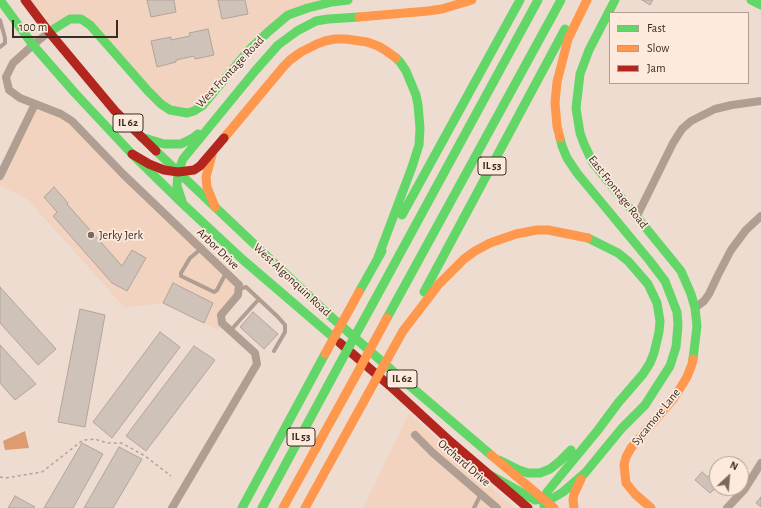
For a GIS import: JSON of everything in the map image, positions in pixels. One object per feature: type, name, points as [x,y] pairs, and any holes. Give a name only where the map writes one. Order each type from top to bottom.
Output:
[{"type":"main road","name":"IL 62","points":[[0,0],[33,44]]},
{"type":"main road","name":"IL 62","points":[[25,0],[50,32]]},
{"type":"main road","name":"West Frontage Road","points":[[50,32],[70,19],[81,19],[90,25],[161,104],[170,110],[187,113],[202,106],[250,50],[288,15],[332,2],[348,0]]},
{"type":"main road","points":[[183,204],[177,186],[178,172],[183,159],[278,44],[297,31],[316,21],[339,17],[428,11],[442,9],[472,0]]},
{"type":"main road","name":"IL 53","points":[[242,508],[520,0]]},
{"type":"main road","name":"IL 53","points":[[262,508],[538,0]]},
{"type":"main road","name":"IL 53","points":[[283,508],[561,0]]},
{"type":"main road","name":"IL 53","points":[[305,508],[403,331],[580,0]]},
{"type":"main road","points":[[544,504],[564,492],[585,473],[622,428],[644,405],[663,379],[670,366],[675,351],[678,325],[677,312],[665,281],[590,191],[567,158],[562,146],[557,126],[557,82],[568,39],[587,0]]},
{"type":"main road","name":"East Frontage Road","points":[[615,0],[589,50],[582,67],[578,84],[576,108],[580,133],[593,163],[681,271],[691,294],[695,308]]},
{"type":"main road","points":[[751,0],[761,5]]},
{"type":"main road","name":"West Algonquin Road","points":[[50,32],[115,110],[141,137],[329,315],[396,374],[499,460],[544,504],[554,508]]},
{"type":"main road","points":[[132,154],[149,164],[164,170],[178,172],[194,170],[200,166],[290,60],[308,47],[325,41],[346,39],[367,42],[385,50],[400,62],[406,71],[413,87],[418,106],[420,128],[419,145],[412,167],[377,260]]},
{"type":"main road","name":"West Algonquin Road","points":[[33,44],[74,92],[132,154],[183,204],[242,259],[390,386],[451,442],[528,508]]},
{"type":"main road","points":[[141,137],[164,144],[181,144],[193,138],[217,117]]},
{"type":"main road","points":[[213,151],[206,177],[215,207]]},
{"type":"main road","points":[[403,331],[439,284],[464,259],[490,243],[516,234],[537,230],[548,230],[587,238],[618,253],[633,266],[648,284],[655,298],[660,321],[660,332],[650,363],[643,374],[547,492],[544,504]]},
{"type":"main road","name":"Sycamore Lane","points":[[651,508],[635,494],[626,483],[624,465],[631,448],[674,398],[687,377],[692,364],[695,348],[697,326],[695,308]]},
{"type":"main road","points":[[499,460],[528,473],[535,474],[545,472],[560,462],[594,423],[618,403]]},
{"type":"main road","points":[[322,495],[332,474],[344,436]]},
{"type":"main road","points":[[235,508],[260,473]]},
{"type":"main road","points":[[574,508],[574,494],[585,473]]},
{"type":"main road","points":[[490,475],[544,504]]},
{"type":"street","name":"Arbor Drive","points":[[50,32],[33,44],[13,63],[6,77],[10,90],[20,98],[61,114],[72,121],[123,174],[239,285],[238,295],[221,315],[222,323],[255,353],[257,364],[172,508]]},
{"type":"street","points":[[637,216],[673,143],[682,129],[691,121],[715,109],[761,101]]},
{"type":"street","points":[[0,176],[35,104]]},
{"type":"street","points":[[695,308],[704,301],[709,294],[731,250],[746,230],[761,216]]},
{"type":"street","name":"Orchard Drive","points":[[415,435],[433,453],[497,508]]},
{"type":"street","points":[[727,508],[744,490],[761,463]]},
{"type":"lane","points":[[0,20],[5,43],[0,47]]},
{"type":"lane","points":[[201,249],[190,258],[181,273],[181,276],[214,292],[217,290],[226,273]]},
{"type":"lane","points":[[239,289],[246,287],[285,325],[285,332],[274,351]]},
{"type":"lane","points":[[230,331],[259,299]]},
{"type":"lane","points":[[474,508],[481,494]]},
{"type":"path","points":[[0,477],[6,478],[42,472],[83,440],[95,439],[107,443],[121,444],[128,447],[145,456],[172,476]]},
{"type":"shaded area","points":[[25,0],[348,0],[288,15],[202,106],[170,110],[81,19],[49,32]]},
{"type":"shaded area","points":[[35,104],[61,114],[239,285],[238,295],[221,315],[222,323],[218,330],[162,303],[125,308],[27,199],[0,186],[0,176]]},
{"type":"shaded area","points":[[409,413],[514,508],[363,508]]},
{"type":"shaded area","points":[[25,431],[29,448],[5,450],[3,441]]},
{"type":"building","points":[[147,0],[174,0],[176,12],[151,17]]},
{"type":"building","points":[[218,0],[245,0],[248,14],[222,19]]},
{"type":"building","points":[[642,0],[653,0],[650,5]]},
{"type":"building","points":[[208,29],[214,55],[195,59],[194,56],[176,60],[176,62],[157,67],[151,41],[171,37],[171,40],[190,36],[189,33]]},
{"type":"building","points":[[54,187],[68,203],[67,204],[122,266],[132,250],[146,258],[127,291],[112,283],[53,216],[57,212],[44,197]]},
{"type":"building","points":[[173,283],[213,303],[204,323],[163,303]]},
{"type":"building","points":[[0,287],[56,349],[38,365],[0,323]]},
{"type":"building","points":[[80,309],[105,315],[85,427],[58,422]]},
{"type":"building","points":[[253,312],[278,334],[264,349],[240,327]]},
{"type":"building","points":[[160,332],[180,347],[112,438],[93,422]]},
{"type":"building","points":[[0,345],[36,384],[15,400],[0,383]]},
{"type":"building","points":[[194,346],[215,360],[146,451],[126,436]]},
{"type":"building","points":[[82,443],[103,454],[73,508],[44,508]]},
{"type":"building","points":[[119,447],[142,459],[113,508],[84,508]]},
{"type":"building","points":[[702,472],[708,477],[709,476],[709,492],[695,480]]},
{"type":"building","points":[[15,496],[35,507],[8,508]]},
{"type":"building","points":[[761,497],[761,507],[756,503]]},
{"type":"traffic: fast","points":[[0,0],[33,45],[74,92],[132,154],[242,259],[340,343]]},
{"type":"traffic: fast","points":[[49,32],[70,19],[81,19],[90,25],[161,104],[170,110],[187,113],[202,106],[249,50],[288,15],[308,8],[348,0]]},
{"type":"traffic: fast","points":[[402,215],[520,0]]},
{"type":"traffic: fast","points":[[372,305],[538,0]]},
{"type":"traffic: fast","points":[[387,318],[561,0]]},
{"type":"traffic: fast","points":[[615,0],[589,50],[580,74],[576,108],[580,133],[593,163],[681,271],[691,294],[695,308],[697,326],[693,359]]},
{"type":"traffic: fast","points":[[751,0],[761,5]]},
{"type":"traffic: fast","points":[[183,204],[177,186],[178,172],[183,159],[278,45],[297,31],[316,21],[359,17]]},
{"type":"traffic: fast","points":[[424,292],[565,29]]},
{"type":"traffic: fast","points":[[377,260],[419,145],[420,128],[416,95],[406,71],[396,58]]},
{"type":"traffic: fast","points":[[141,137],[164,144],[181,144],[198,134]]},
{"type":"traffic: fast","points":[[490,475],[535,500],[553,498],[563,492],[585,473],[622,428],[645,405],[670,366],[676,347],[678,325],[677,312],[665,281],[577,173],[567,158],[560,138]]},
{"type":"traffic: fast","points":[[156,151],[329,315],[491,455]]},
{"type":"traffic: fast","points":[[544,506],[547,492],[643,374],[654,353],[659,332],[660,321],[657,303],[648,284],[628,261],[618,253],[588,238]]},
{"type":"traffic: fast","points":[[359,292],[382,251]]},
{"type":"traffic: fast","points":[[339,365],[372,305]]},
{"type":"traffic: fast","points":[[242,508],[325,354]]},
{"type":"traffic: fast","points":[[262,508],[339,365]]},
{"type":"traffic: fast","points":[[499,460],[528,473],[540,473],[550,469],[571,450]]},
{"type":"traffic: slow","points":[[359,17],[442,9],[472,0]]},
{"type":"traffic: slow","points":[[560,138],[557,126],[555,103],[557,82],[568,39],[587,0]]},
{"type":"traffic: slow","points":[[224,138],[284,66],[301,52],[317,44],[335,39],[367,42],[378,46],[396,58]]},
{"type":"traffic: slow","points":[[212,155],[206,177],[207,187],[215,207]]},
{"type":"traffic: slow","points":[[403,331],[439,284],[464,259],[490,243],[516,234],[537,230],[548,230],[588,238]]},
{"type":"traffic: slow","points":[[325,354],[359,292]]},
{"type":"traffic: slow","points":[[354,379],[387,318]]},
{"type":"traffic: slow","points":[[369,392],[403,331]]},
{"type":"traffic: slow","points":[[651,508],[635,494],[626,483],[624,465],[626,457],[631,448],[674,398],[687,377],[693,359]]},
{"type":"traffic: slow","points":[[283,508],[354,379]]},
{"type":"traffic: slow","points":[[305,508],[369,392]]},
{"type":"traffic: slow","points":[[491,455],[554,508]]},
{"type":"traffic: slow","points":[[574,508],[574,494],[581,479]]},
{"type":"traffic: jam","points":[[25,0],[49,32],[115,111],[156,151]]},
{"type":"traffic: jam","points":[[132,154],[149,164],[164,170],[178,172],[194,170],[200,166],[224,138]]},
{"type":"traffic: jam","points":[[340,343],[528,508]]},
{"type":"place","name":"Jerky Jerk","points":[[91,235]]}]
